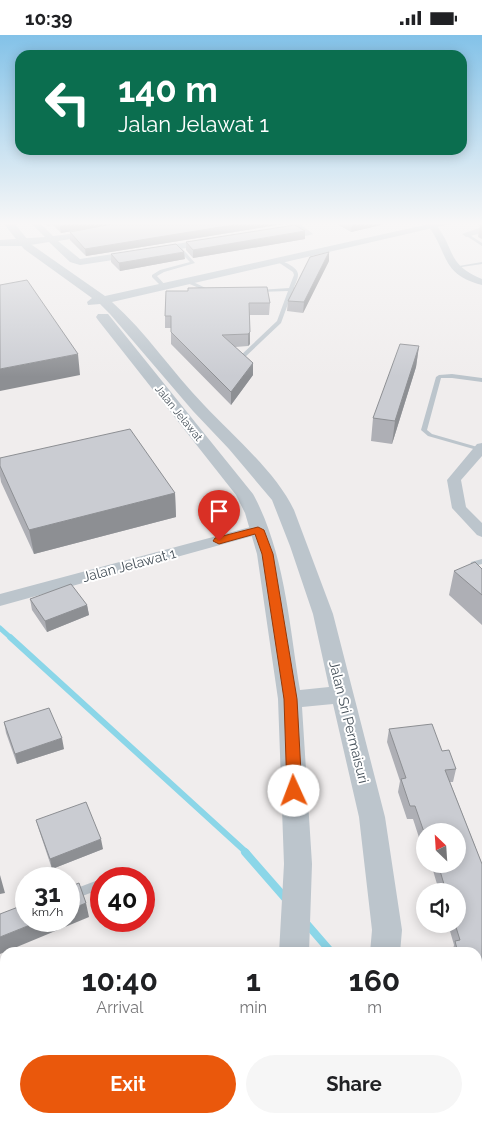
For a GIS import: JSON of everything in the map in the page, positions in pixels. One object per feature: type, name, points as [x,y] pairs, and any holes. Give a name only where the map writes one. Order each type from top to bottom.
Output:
[{"type":"street","points":[[55,275],[96,301],[216,275]]},
{"type":"street","points":[[63,275],[96,301]]},
{"type":"street","points":[[469,275],[482,282]]},
{"type":"street","name":"Jalan Jelawat","points":[[96,301],[234,445],[280,499]]},
{"type":"street","name":"Jalan Jelawat","points":[[96,301],[244,494],[254,513],[258,530]]},
{"type":"street","points":[[480,448],[454,479],[459,508],[482,533]]},
{"type":"street","points":[[258,530],[268,527],[273,522],[280,499]]},
{"type":"street","name":"Jalan Sri Permaisuri","points":[[280,499],[300,546],[323,614],[341,695],[372,817],[386,941]]},
{"type":"street","points":[[258,530],[280,534],[300,546]]},
{"type":"street","points":[[258,530],[267,554],[290,699],[298,865],[294,947]]},
{"type":"street","name":"Jalan Jelawat 1","points":[[0,599],[258,530]]},
{"type":"street","points":[[290,699],[341,695]]},
{"type":"lane","points":[[156,275],[154,276],[164,286]]},
{"type":"lane","points":[[241,357],[279,322],[296,275]]},
{"type":"lane","points":[[187,281],[214,292]]},
{"type":"lane","points":[[253,291],[292,289]]},
{"type":"lane","points":[[480,448],[430,435],[424,430],[439,377],[452,376],[482,380]]},
{"type":"lane","points":[[482,561],[474,564],[473,571],[482,579]]},
{"type":"building","points":[[301,275],[318,275],[304,302],[288,301]]},
{"type":"building","points":[[27,280],[78,354],[0,369],[0,285]]},
{"type":"building","points":[[267,287],[270,303],[249,303],[250,332],[248,334],[222,335],[253,363],[231,392],[171,332],[171,316],[165,316],[166,291],[188,291],[188,288]]},
{"type":"building","points":[[400,344],[419,346],[395,421],[373,418]]},
{"type":"building","points":[[130,429],[175,493],[29,530],[0,466],[0,458]]},
{"type":"building","points":[[475,562],[482,569],[482,595],[454,571]]},
{"type":"building","points":[[71,584],[87,605],[45,621],[30,599]]},
{"type":"building","points":[[49,708],[62,738],[15,754],[4,722]]},
{"type":"building","points":[[432,724],[442,751],[449,750],[456,769],[445,770],[466,823],[421,823],[415,806],[410,806],[401,779],[406,778],[389,729]]},
{"type":"building","points":[[86,802],[101,839],[50,859],[36,820]]},
{"type":"building","points":[[466,823],[482,864],[482,947],[456,947],[455,941],[460,940],[458,933],[466,933],[466,883],[444,883],[441,873],[466,873]]},
{"type":"building","points":[[80,886],[86,903],[80,905]]},
{"type":"building","points":[[15,908],[15,931],[0,937],[0,914]]},
{"type":"waterway","points":[[0,628],[11,638]]},
{"type":"waterway","points":[[10,637],[247,853]]},
{"type":"waterway","points":[[245,852],[286,899]]},
{"type":"waterway","points":[[306,923],[327,947]]},
{"type":"route","points":[[219,541],[258,530],[267,554],[290,699],[294,791]]}]
